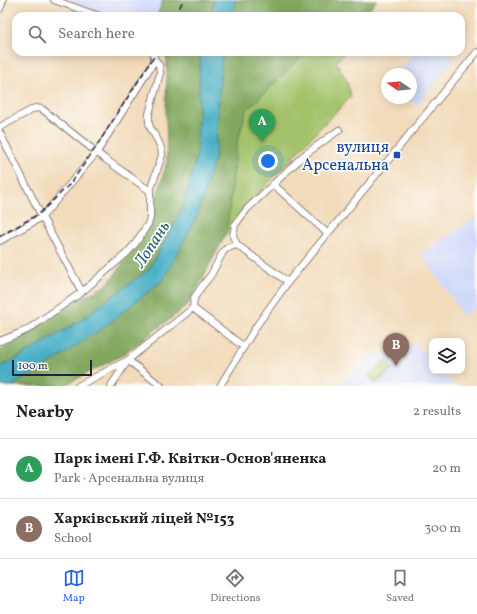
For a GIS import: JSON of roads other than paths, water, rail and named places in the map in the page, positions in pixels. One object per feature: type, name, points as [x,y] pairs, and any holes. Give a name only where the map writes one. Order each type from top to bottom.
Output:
[{"type":"street","points":[[0,9],[3,0]]},
{"type":"street","points":[[59,1],[88,12]]},
{"type":"street","points":[[220,386],[258,325],[288,282],[477,52]]},
{"type":"street","points":[[0,341],[27,330],[82,292],[127,253],[135,244],[148,224],[150,218],[150,192],[162,155],[160,144],[148,121],[160,73],[159,65],[154,56]]},
{"type":"street","points":[[0,241],[42,217],[97,152],[156,61]]},
{"type":"street","points":[[0,127],[35,108],[42,108],[150,192]]},
{"type":"street","points":[[288,282],[237,245],[234,236],[235,225],[247,208],[303,156],[339,130]]},
{"type":"street","points":[[0,133],[82,292]]},
{"type":"street","points":[[273,184],[328,234]]},
{"type":"street","points":[[78,386],[128,360],[193,308],[194,298],[211,275],[223,252],[227,248],[237,245]]},
{"type":"street","points":[[193,308],[244,347]]},
{"type":"street","points":[[111,386],[128,360]]},
{"type":"street","points":[[128,360],[160,386]]},
{"type":"water","points":[[214,0],[236,0],[233,12],[211,12]]},
{"type":"water","points":[[201,56],[223,56],[221,63],[215,157],[197,216],[163,280],[104,327],[48,365],[11,386],[0,386],[0,367],[20,357],[78,322],[149,269],[183,208],[197,155]]},
{"type":"railway","points":[[178,12],[183,0]]},
{"type":"railway","points":[[0,236],[40,213],[70,184],[94,150],[154,56]]},
{"type":"place","name":"Парк імені Г.Ф. Квітки-Основ'яненка","points":[[262,142]]},
{"type":"place","name":"вулиця Арсенальна","points":[[397,155]]},
{"type":"place","name":"Харківський ліцей №153","points":[[396,366]]},
{"type":"water label","name":"Лопань","points":[[151,244]]}]
